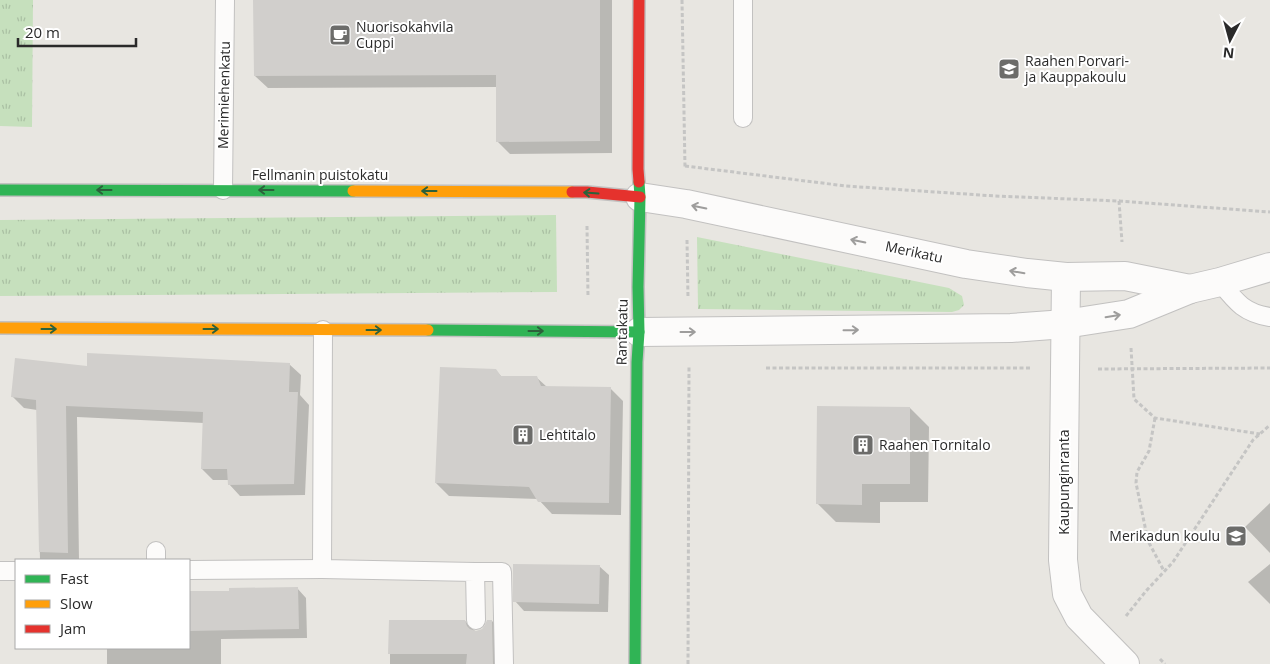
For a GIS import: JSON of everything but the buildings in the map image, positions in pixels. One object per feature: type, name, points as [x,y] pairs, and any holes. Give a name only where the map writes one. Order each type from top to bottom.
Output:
[{"type":"street","name":"Rantakatu","points":[[635,664],[636,362],[639,332],[640,197],[638,168],[638,0]]},
{"type":"street","name":"Fellmanin puistokatu","points":[[0,190],[587,192],[640,197]]},
{"type":"street","name":"Merikatu","points":[[640,197],[686,204],[966,264],[1066,277],[1125,276],[1190,289]]},
{"type":"street","name":"Merikatu","points":[[639,332],[1011,328],[1065,324],[1129,314],[1190,289],[1270,267]]},
{"type":"street","name":"Kaupunginranta","points":[[1066,277],[1063,560],[1067,594],[1079,617],[1125,664]]},
{"type":"street","points":[[0,328],[639,332]]},
{"type":"lane","name":"Merimiehenkatu","points":[[223,190],[225,0]]},
{"type":"lane","points":[[742,0],[743,118]]},
{"type":"lane","points":[[1220,282],[1237,303],[1258,315],[1270,317]]},
{"type":"lane","points":[[322,569],[323,330]]},
{"type":"lane","points":[[190,570],[322,569],[502,572],[504,664]]},
{"type":"lane","points":[[0,571],[15,571]]},
{"type":"lane","points":[[475,572],[476,620]]},
{"type":"path","points":[[685,166],[846,186],[995,196],[1119,201],[1270,212]]},
{"type":"path","points":[[587,192],[588,331]]},
{"type":"path","points":[[1119,201],[1125,276]]},
{"type":"path","points":[[1129,314],[1134,399],[1155,418],[1260,434]]},
{"type":"path","points":[[689,368],[698,368]]},
{"type":"path","points":[[758,368],[1270,368]]},
{"type":"path","points":[[1099,378],[1100,369]]},
{"type":"path","points":[[1155,418],[1149,451],[1137,472],[1136,483],[1148,541],[1164,571]]},
{"type":"path","points":[[1105,644],[1146,591],[1173,562],[1253,440],[1270,424]]},
{"type":"path","points":[[1158,657],[1165,664]]},
{"type":"green space","points":[[0,0],[33,0],[32,127],[0,126]]},
{"type":"green space","points":[[556,215],[557,292],[0,296],[0,220]]},
{"type":"green space","points":[[697,237],[949,288],[962,296],[964,305],[959,310],[952,312],[698,309]]},
{"type":"traffic: fast","points":[[635,664],[639,182]]},
{"type":"traffic: fast","points":[[0,190],[353,191]]},
{"type":"traffic: fast","points":[[428,330],[639,332]]},
{"type":"traffic: slow","points":[[353,191],[572,192]]},
{"type":"traffic: slow","points":[[0,328],[428,330]]},
{"type":"traffic: jam","points":[[639,0],[639,182]]},
{"type":"traffic: jam","points":[[572,192],[640,197]]},
{"type":"place","name":"Nuorisokahvila Cuppi","points":[[340,35]]},
{"type":"place","name":"Raahen Porvari- ja Kauppakoulu","points":[[1009,69]]},
{"type":"place","name":"Lehtitalo","points":[[523,435]]},
{"type":"place","name":"Raahen Tornitalo","points":[[863,445]]},
{"type":"place","name":"Merikadun koulu","points":[[1236,536]]}]
